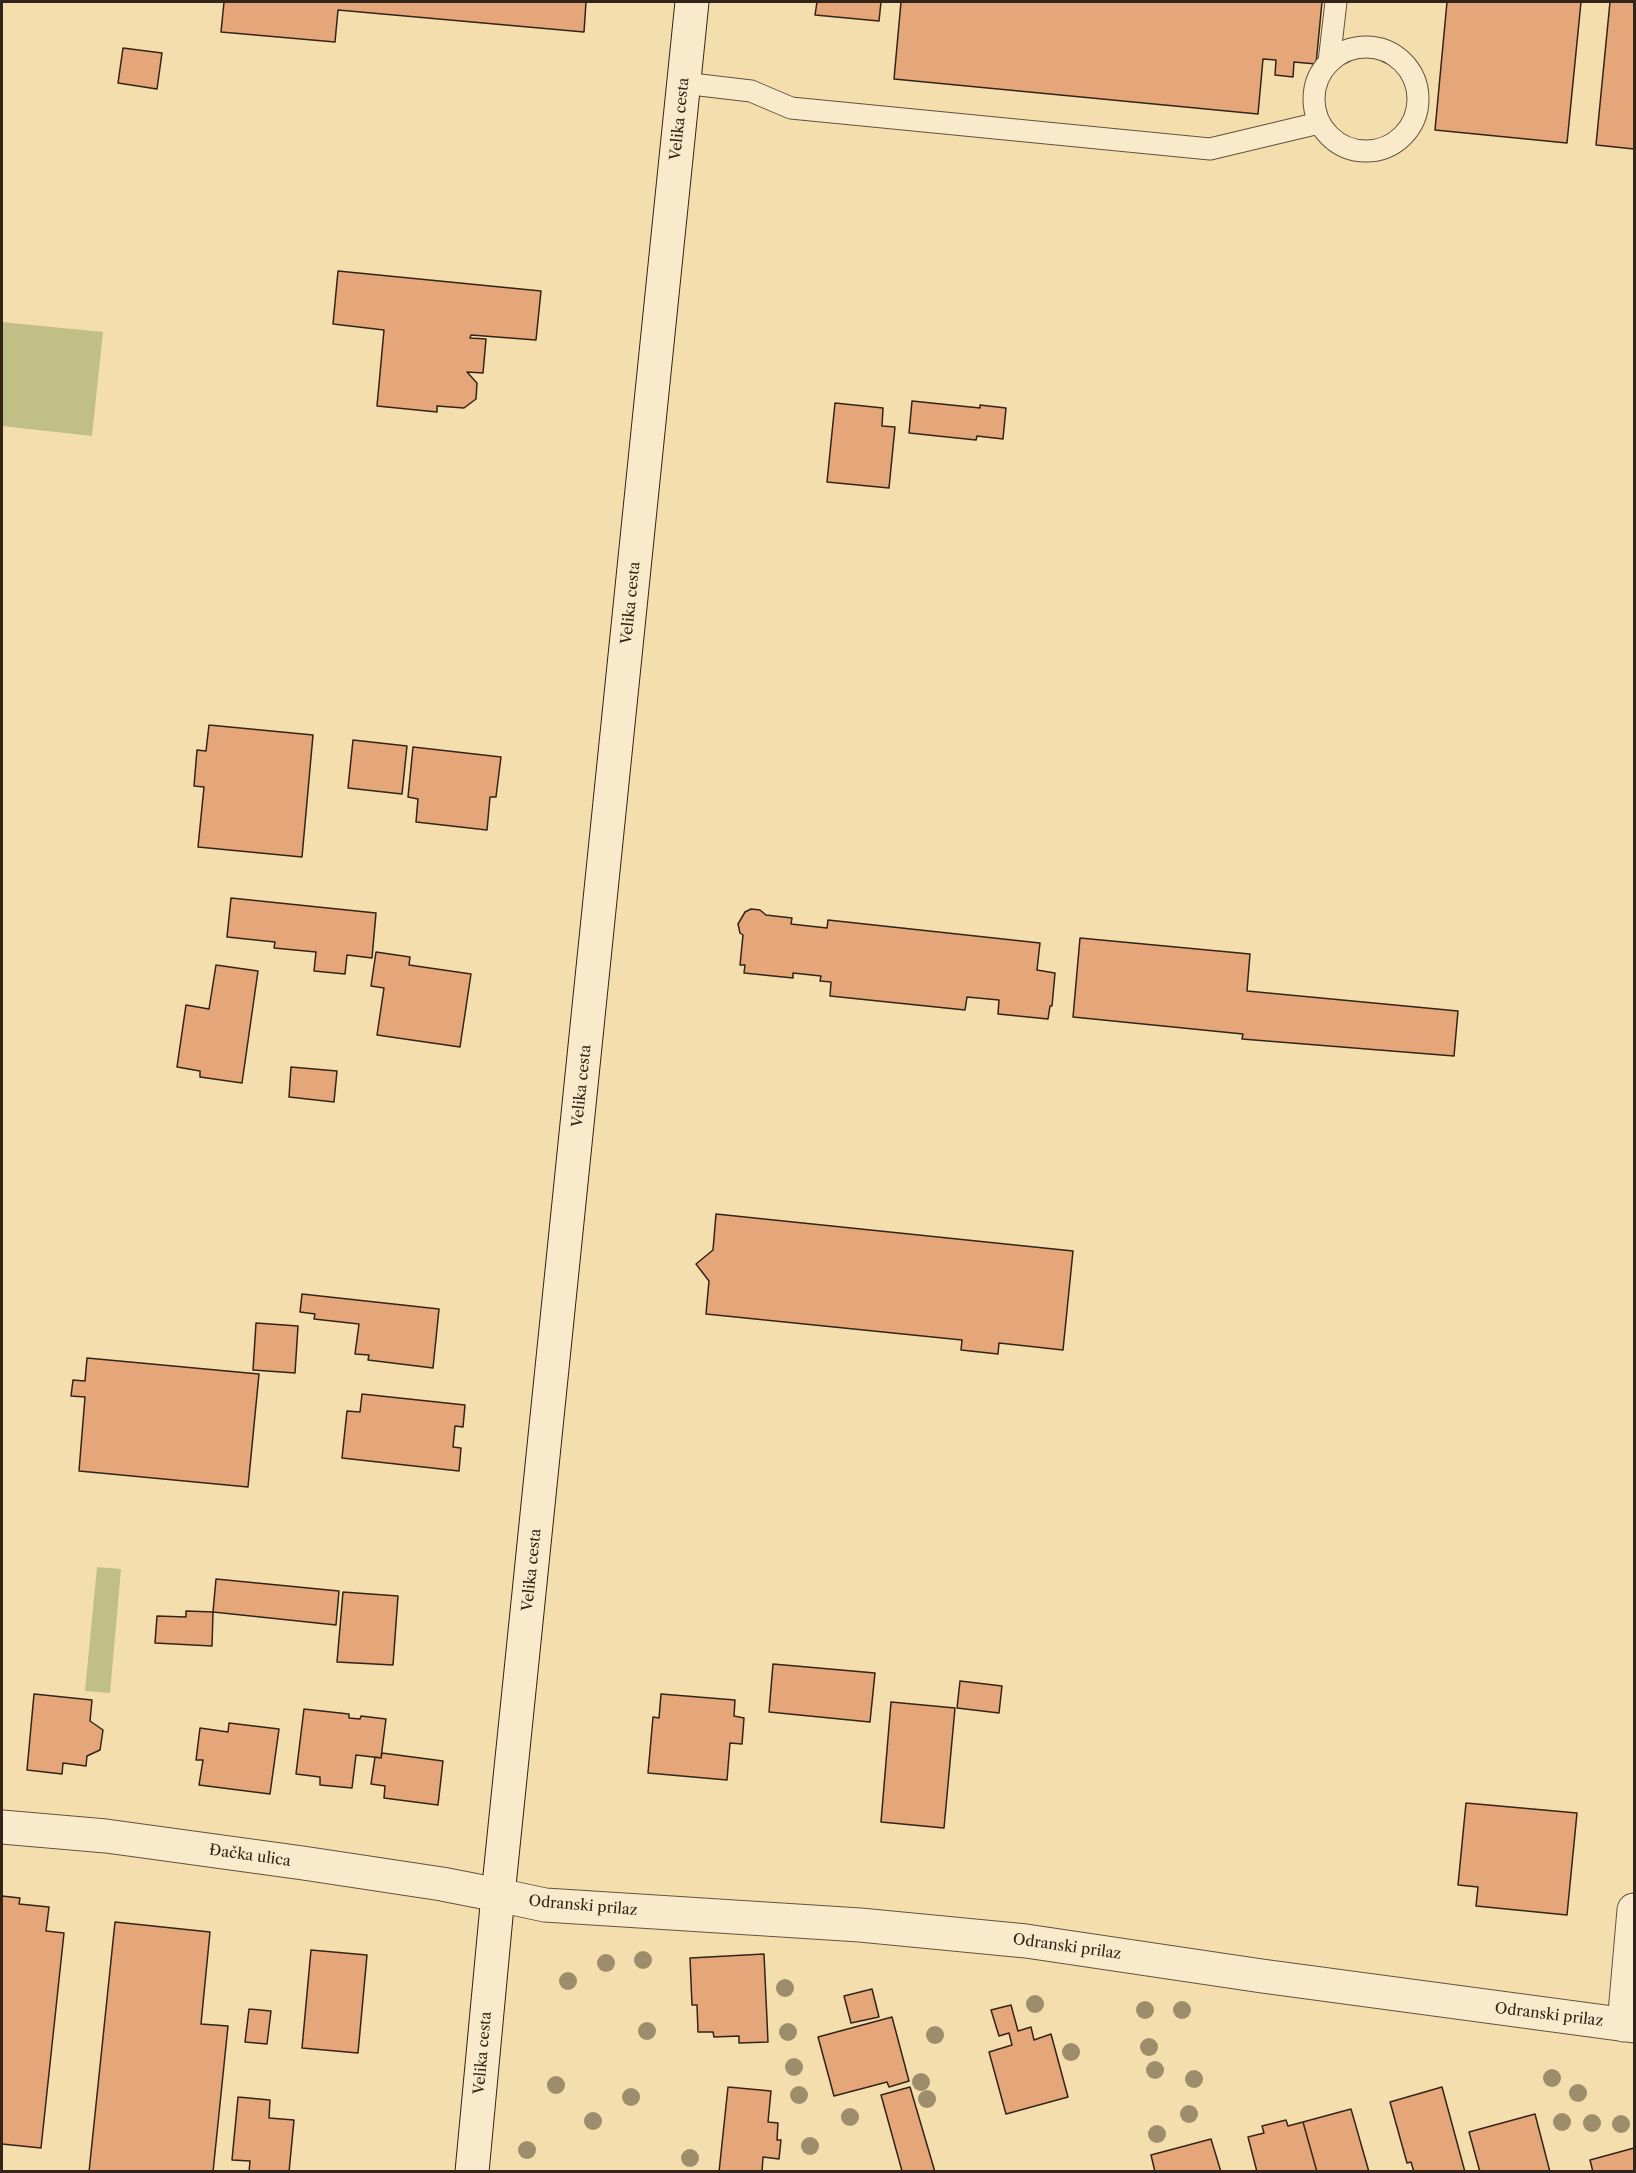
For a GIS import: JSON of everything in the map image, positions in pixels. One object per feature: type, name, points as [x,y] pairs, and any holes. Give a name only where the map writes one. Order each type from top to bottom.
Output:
[{"type":"main road","name":"Velika cesta","points":[[472,2172],[498,1895],[692,2]]},
{"type":"main road","name":"Đačka ulica","points":[[2,1827],[106,1836],[303,1863],[498,1895]]},
{"type":"main road","name":"Odranski prilaz","points":[[498,1895],[545,1905],[860,1925],[1014,1940],[1629,2025]]},
{"type":"main road","points":[[1629,2025],[1635,1910]]},
{"type":"lane","points":[[1329,62],[1336,2]]},
{"type":"lane","points":[[1358,47],[1376,47],[1392,53],[1405,63],[1414,78],[1418,94],[1417,111],[1412,125],[1402,138],[1389,147],[1374,151],[1358,151],[1342,146],[1329,136],[1319,123],[1314,107],[1314,91],[1319,75],[1329,62],[1342,52],[1358,47]]},
{"type":"lane","points":[[683,83],[751,91],[791,108],[1210,148],[1229,146],[1319,123]]},
{"type":"green space","points":[[2,322],[103,332],[92,436],[2,426]]},
{"type":"green space","points":[[97,1567],[121,1569],[110,1693],[85,1691]]},
{"type":"building","points":[[224,2],[586,2],[584,32],[338,10],[335,42],[221,32]]},
{"type":"building","points":[[817,2],[881,2],[879,21],[815,15]]},
{"type":"building","points":[[901,2],[1322,2],[1316,64],[1294,62],[1293,77],[1275,75],[1276,60],[1263,59],[1258,114],[894,79]]},
{"type":"building","points":[[1447,2],[1581,2],[1567,143],[1435,130]]},
{"type":"building","points":[[1610,2],[1634,2],[1634,149],[1596,145]]},
{"type":"building","points":[[123,48],[162,53],[157,89],[118,83]]},
{"type":"building","points":[[338,271],[541,291],[536,340],[471,335],[470,338],[486,339],[483,373],[467,372],[477,383],[476,399],[464,408],[437,406],[437,412],[377,406],[384,330],[333,324]]},
{"type":"building","points":[[912,401],[980,408],[980,405],[1006,408],[1003,439],[977,436],[976,440],[909,433]]},
{"type":"building","points":[[835,403],[883,408],[882,426],[895,427],[889,488],[827,482]]},
{"type":"building","points":[[209,725],[313,735],[302,857],[198,847],[204,787],[194,786],[197,750],[206,751]]},
{"type":"building","points":[[353,740],[407,746],[402,794],[348,788]]},
{"type":"building","points":[[413,747],[501,757],[496,797],[490,797],[487,830],[416,822],[418,799],[408,797]]},
{"type":"building","points":[[231,898],[376,913],[372,958],[347,955],[345,974],[314,971],[316,952],[274,948],[275,942],[227,937]]},
{"type":"building","points":[[751,909],[760,910],[766,915],[792,918],[791,924],[827,928],[828,920],[1040,943],[1037,970],[1055,973],[1052,1006],[1050,1006],[1048,1019],[998,1014],[999,1000],[967,997],[965,1010],[830,996],[831,982],[820,981],[821,976],[793,973],[793,978],[744,973],[745,965],[740,965],[743,935],[740,933],[738,924],[745,912]]},
{"type":"building","points":[[1080,938],[1250,954],[1247,991],[1458,1011],[1454,1056],[1242,1039],[1243,1034],[1073,1017]]},
{"type":"building","points":[[376,952],[410,957],[409,965],[471,974],[460,1047],[377,1035],[384,988],[371,986]]},
{"type":"building","points":[[216,965],[258,971],[242,1083],[200,1077],[200,1071],[177,1067],[186,1005],[209,1009]]},
{"type":"building","points":[[291,1067],[337,1071],[334,1102],[289,1097]]},
{"type":"building","points":[[716,1214],[1073,1251],[1063,1350],[999,1343],[998,1354],[961,1350],[962,1340],[706,1314],[709,1281],[696,1264],[713,1250]]},
{"type":"building","points":[[302,1294],[439,1309],[433,1368],[368,1360],[369,1355],[355,1354],[359,1324],[314,1319],[315,1314],[300,1312]]},
{"type":"building","points":[[256,1323],[298,1326],[295,1373],[253,1370]]},
{"type":"building","points":[[87,1358],[259,1374],[248,1487],[79,1471],[85,1397],[71,1396],[73,1380],[85,1381]]},
{"type":"building","points":[[362,1394],[465,1405],[463,1427],[455,1426],[453,1447],[461,1448],[459,1471],[342,1458],[347,1411],[360,1412]]},
{"type":"building","points":[[216,1579],[339,1591],[336,1625],[213,1612]]},
{"type":"building","points":[[343,1592],[398,1596],[393,1665],[337,1662]]},
{"type":"building","points":[[186,1611],[213,1612],[212,1646],[155,1643],[157,1616],[186,1617]]},
{"type":"building","points":[[773,1664],[875,1673],[870,1722],[769,1712]]},
{"type":"building","points":[[960,1681],[1002,1686],[999,1713],[957,1708]]},
{"type":"building","points":[[34,1694],[92,1700],[90,1721],[103,1730],[100,1750],[87,1756],[86,1766],[63,1763],[62,1774],[27,1770]]},
{"type":"building","points":[[661,1694],[735,1700],[734,1716],[744,1718],[742,1744],[730,1743],[727,1780],[648,1773],[653,1717],[659,1718]]},
{"type":"building","points":[[891,1702],[955,1708],[944,1828],[881,1822]]},
{"type":"building","points":[[304,1709],[349,1714],[349,1718],[360,1719],[361,1716],[386,1719],[381,1758],[356,1755],[352,1788],[320,1785],[320,1777],[296,1774]]},
{"type":"building","points":[[229,1723],[279,1729],[270,1794],[199,1785],[203,1760],[196,1760],[200,1728],[228,1732]]},
{"type":"building","points":[[382,1753],[443,1761],[438,1805],[384,1798],[385,1786],[371,1784],[375,1757],[381,1758]]},
{"type":"building","points":[[1466,1803],[1577,1813],[1567,1915],[1476,1906],[1478,1887],[1458,1885]]},
{"type":"building","points":[[2,1896],[20,1898],[19,1904],[49,1907],[46,1931],[64,1933],[41,2148],[2,2144]]},
{"type":"building","points":[[115,1922],[210,1932],[201,2024],[228,2026],[213,2172],[89,2172]]},
{"type":"building","points":[[311,1950],[367,1955],[358,2053],[302,2048]]},
{"type":"building","points":[[764,1954],[768,2042],[739,2043],[739,2036],[714,2037],[713,2032],[698,2032],[697,2005],[692,2005],[690,1958]]},
{"type":"building","points":[[872,1989],[879,2017],[851,2023],[844,1996]]},
{"type":"building","points":[[1011,2005],[1018,2031],[1031,2027],[1034,2040],[1051,2034],[1068,2097],[1006,2114],[989,2052],[1012,2045],[1009,2033],[999,2036],[991,2010]]},
{"type":"building","points":[[249,2009],[271,2011],[267,2044],[245,2042]]},
{"type":"building","points":[[892,2017],[909,2081],[889,2087],[887,2082],[834,2096],[818,2037]]},
{"type":"building","points":[[728,2087],[771,2091],[768,2122],[778,2123],[777,2140],[781,2140],[779,2159],[763,2157],[762,2172],[719,2172]]},
{"type":"building","points":[[910,2087],[935,2172],[900,2172],[902,2171],[881,2095]]},
{"type":"building","points":[[1442,2087],[1465,2172],[1414,2172],[1411,2162],[1407,2163],[1390,2102]]},
{"type":"building","points":[[238,2097],[270,2100],[269,2118],[294,2120],[289,2172],[249,2172],[250,2161],[232,2160]]},
{"type":"building","points":[[1351,2109],[1369,2172],[1317,2172],[1303,2122]]},
{"type":"building","points":[[1535,2114],[1550,2172],[1480,2172],[1469,2132]]},
{"type":"building","points":[[1286,2120],[1288,2126],[1303,2122],[1317,2172],[1257,2172],[1248,2137],[1264,2133],[1262,2126]]},
{"type":"building","points":[[1211,2139],[1221,2172],[1155,2172],[1151,2155]]},
{"type":"building","points":[[1634,2148],[1634,2172],[1593,2172],[1590,2160]]}]
